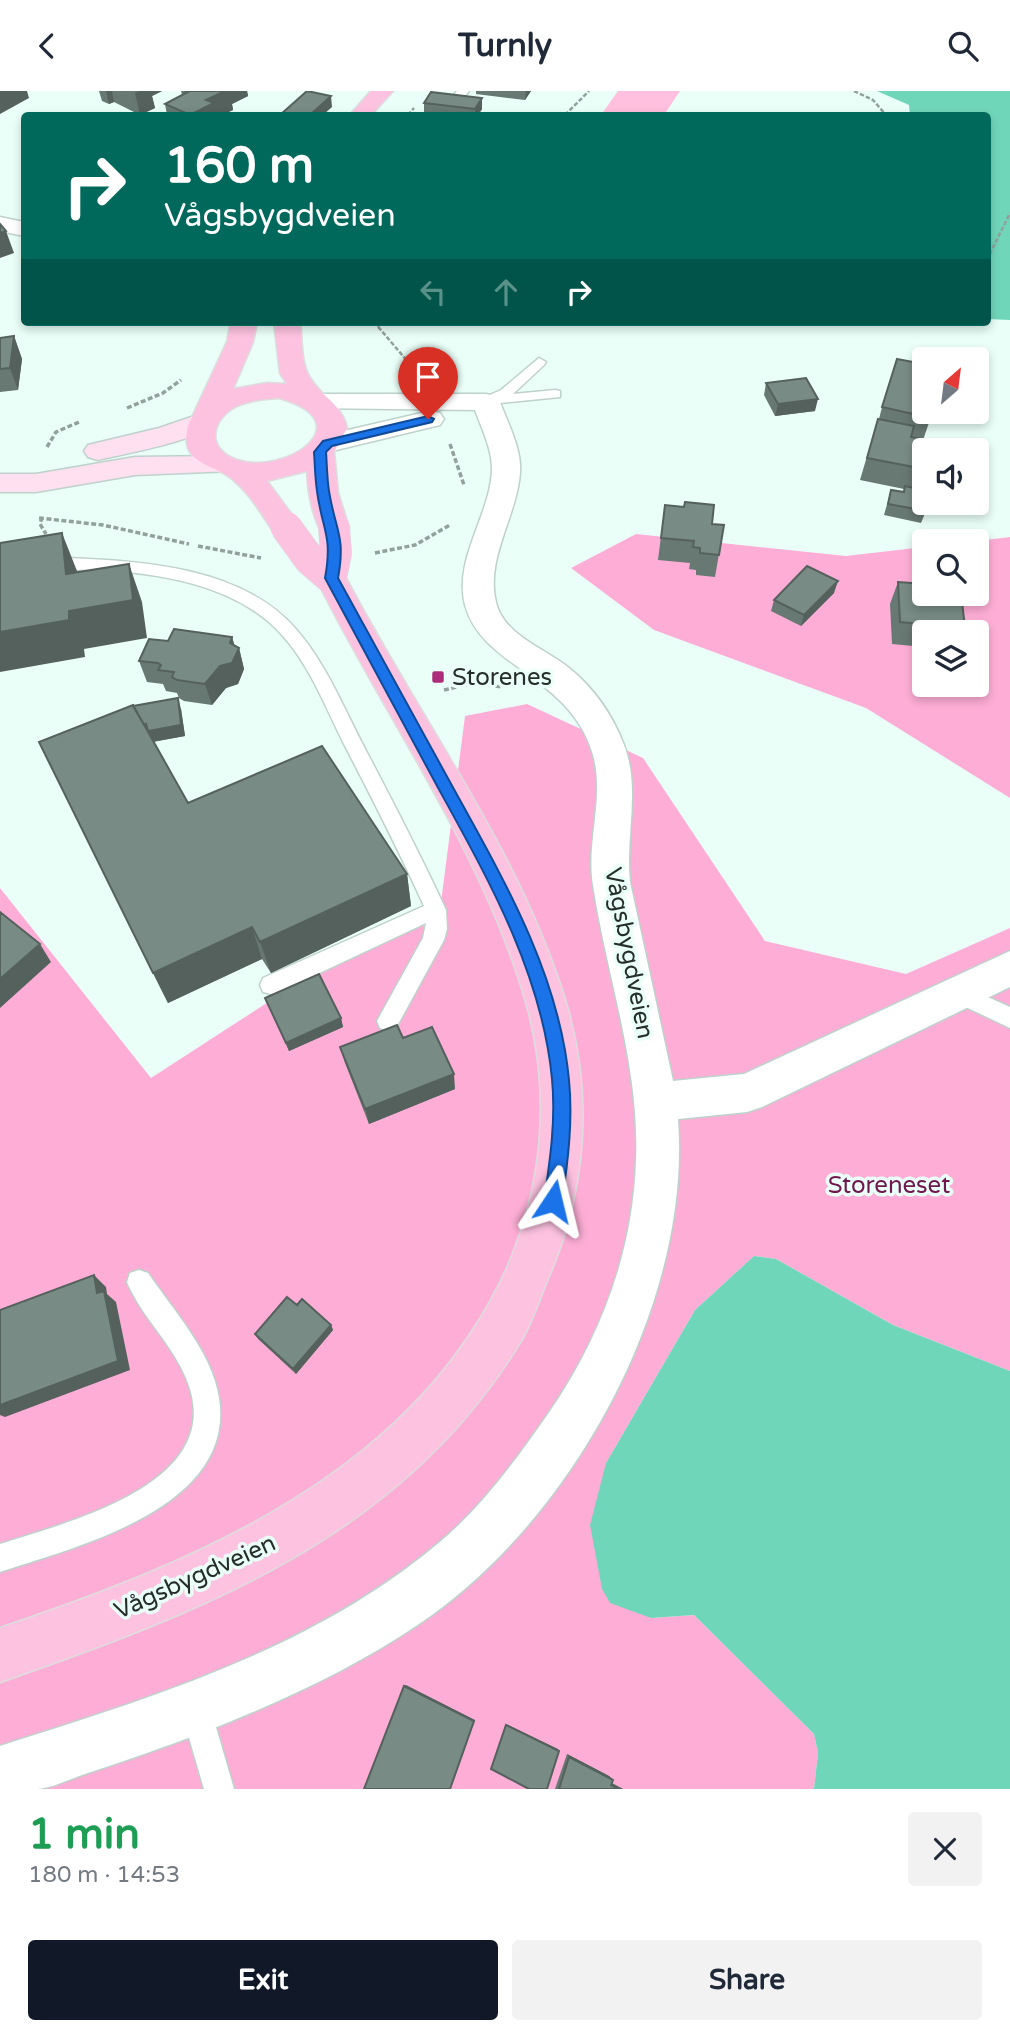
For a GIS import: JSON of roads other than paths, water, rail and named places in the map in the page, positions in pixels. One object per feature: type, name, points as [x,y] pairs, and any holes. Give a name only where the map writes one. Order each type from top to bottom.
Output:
[{"type":"main road","points":[[363,112],[383,91]]},
{"type":"main road","points":[[243,326],[240,342],[199,439],[202,448],[230,468],[276,471],[294,466],[324,448]]},
{"type":"main road","points":[[287,326],[293,373],[331,417],[333,425],[324,448],[323,493],[334,528],[336,552],[331,578]]},
{"type":"main road","points":[[207,417],[233,398],[264,391],[280,390],[314,400]]},
{"type":"main road","name":"Vågsbygdveien","points":[[0,1655],[131,1608],[238,1563],[336,1505],[383,1469],[424,1432],[481,1365],[518,1302],[548,1223],[562,1144],[561,1080],[548,1011],[534,965],[485,859],[331,578],[310,560],[262,493],[230,468]]},
{"type":"street","points":[[0,224],[21,228]]},
{"type":"street","points":[[314,400],[486,402]]},
{"type":"street","points":[[324,448],[486,402]]},
{"type":"street","name":"Vågsbygdveien","points":[[0,1774],[196,1710],[274,1678],[379,1622],[429,1586],[474,1548],[529,1488],[563,1441],[599,1379],[623,1328],[639,1279],[653,1211],[658,1161],[656,1102],[648,1046],[610,877],[609,852],[616,793],[606,741],[590,712],[574,691],[500,636],[487,619],[480,603],[481,574],[506,468],[486,402]]},
{"type":"street","points":[[0,472],[167,435],[207,417]]},
{"type":"street","points":[[0,483],[36,483],[135,466],[230,468]]},
{"type":"street","points":[[656,1102],[747,1093],[961,994],[1010,968]]},
{"type":"lane","points":[[446,112],[463,91]]},
{"type":"lane","points":[[486,402],[506,393],[539,362]]},
{"type":"lane","points":[[486,402],[555,394]]},
{"type":"lane","points":[[0,567],[42,562],[85,563],[178,576],[222,588],[275,617],[309,657],[436,909],[437,929],[433,940],[388,1021]]},
{"type":"lane","points":[[271,985],[436,909]]},
{"type":"lane","points":[[961,994],[1010,1018]]},
{"type":"lane","points":[[0,1558],[115,1518],[159,1495],[181,1476],[199,1448],[206,1424],[206,1399],[192,1364],[139,1282]]},
{"type":"lane","points":[[196,1710],[219,1789]]},
{"type":"place","name":"Storenes","points":[[438,677]]},
{"type":"park label","name":"Storeneset","points":[[889,1185]]}]
